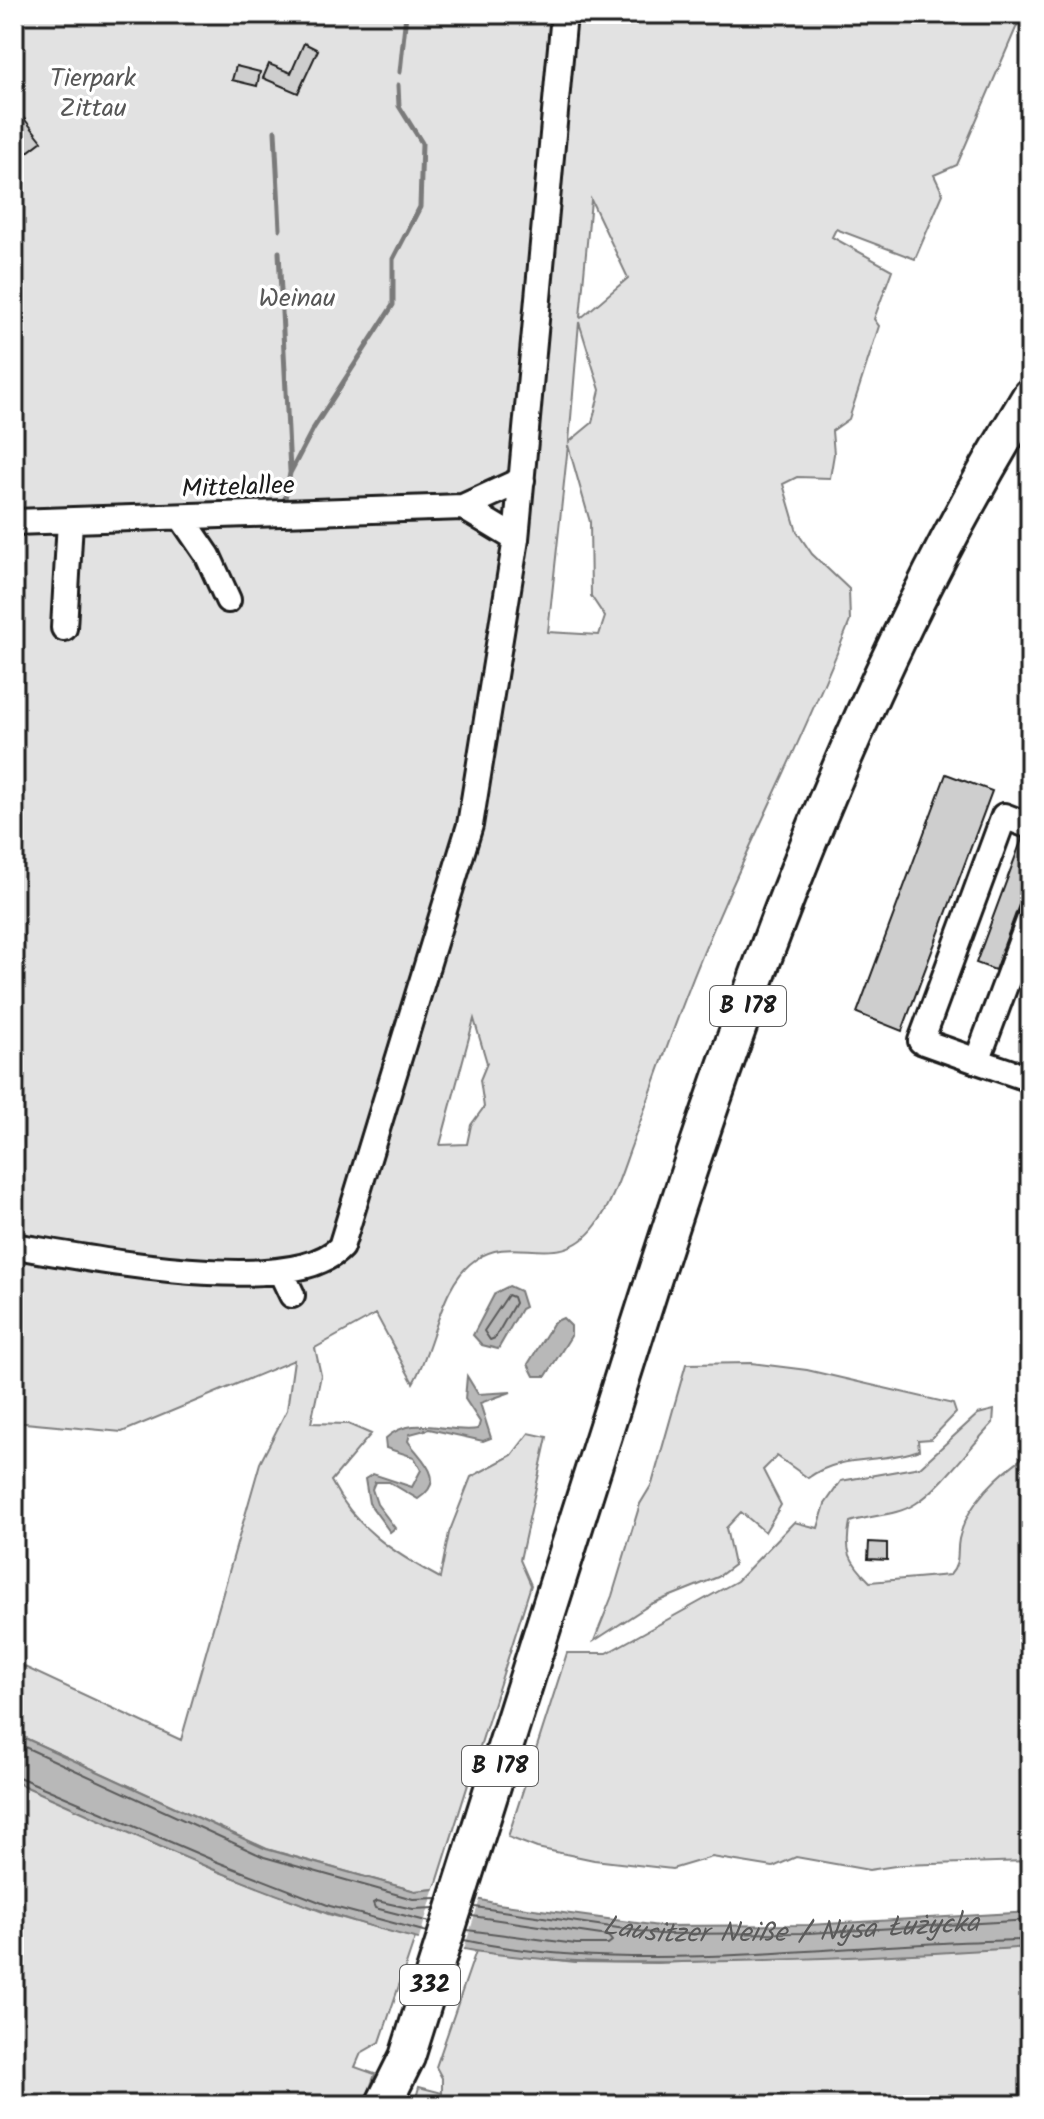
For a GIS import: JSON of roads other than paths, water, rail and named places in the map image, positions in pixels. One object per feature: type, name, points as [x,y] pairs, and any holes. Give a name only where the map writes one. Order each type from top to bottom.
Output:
[{"type":"highway","name":"B 178","points":[[453,1913],[696,1142],[775,934],[887,667],[975,487],[1030,396]]},
{"type":"highway","name":"332","points":[[383,2105],[407,2057],[453,1913]]},
{"type":"highway","name":"332","points":[[400,2105],[407,2057]]},
{"type":"street","points":[[14,1246],[216,1273],[281,1272],[330,1259],[341,1247],[470,825],[516,539],[564,14]]},
{"type":"street","name":"Mittelallee","points":[[14,522],[463,507],[522,480]]},
{"type":"street","points":[[463,507],[516,539]]},
{"type":"street","points":[[182,518],[208,556],[228,600]]},
{"type":"street","points":[[64,628],[70,521]]},
{"type":"street","points":[[1030,826],[1004,816],[921,1041],[1030,1079]]},
{"type":"street","points":[[977,1061],[1030,918]]},
{"type":"street","points":[[281,1272],[292,1295]]},
{"type":"water","points":[[509,1286],[520,1291],[525,1307],[498,1349],[482,1345],[473,1335],[495,1293]]},
{"type":"water","points":[[563,1318],[571,1326],[571,1336],[546,1376],[534,1376],[528,1364],[554,1322]]},
{"type":"water","points":[[467,1376],[478,1394],[511,1392],[480,1403],[491,1438],[483,1441],[429,1429],[410,1434],[408,1441],[429,1469],[431,1484],[418,1499],[389,1482],[375,1482],[372,1489],[377,1504],[395,1528],[390,1532],[369,1503],[365,1479],[373,1474],[412,1487],[421,1470],[414,1457],[386,1448],[385,1439],[395,1431],[418,1426],[478,1429],[480,1422],[465,1399]]},
{"type":"water","name":"Lausitzer Neiße / Nysa Łużycka","points":[[14,1733],[266,1849],[415,1891],[435,1889],[498,1904],[659,1926],[809,1925],[1030,1912],[1030,1947],[669,1962],[572,1961],[475,1951],[358,1922],[301,1903],[188,1859],[22,1785],[14,1781]]},
{"type":"waterway","points":[[400,72],[406,14]]},
{"type":"waterway","points":[[284,504],[290,473],[313,429],[393,305],[393,259],[420,207],[422,143],[399,106],[398,85]]},
{"type":"waterway","points":[[275,131],[280,229]]},
{"type":"waterway","points":[[279,252],[290,471]]},
{"type":"park label","name":"Tierpark Zittau","points":[[93,94]]},
{"type":"park label","name":"Weinau","points":[[297,299]]}]
